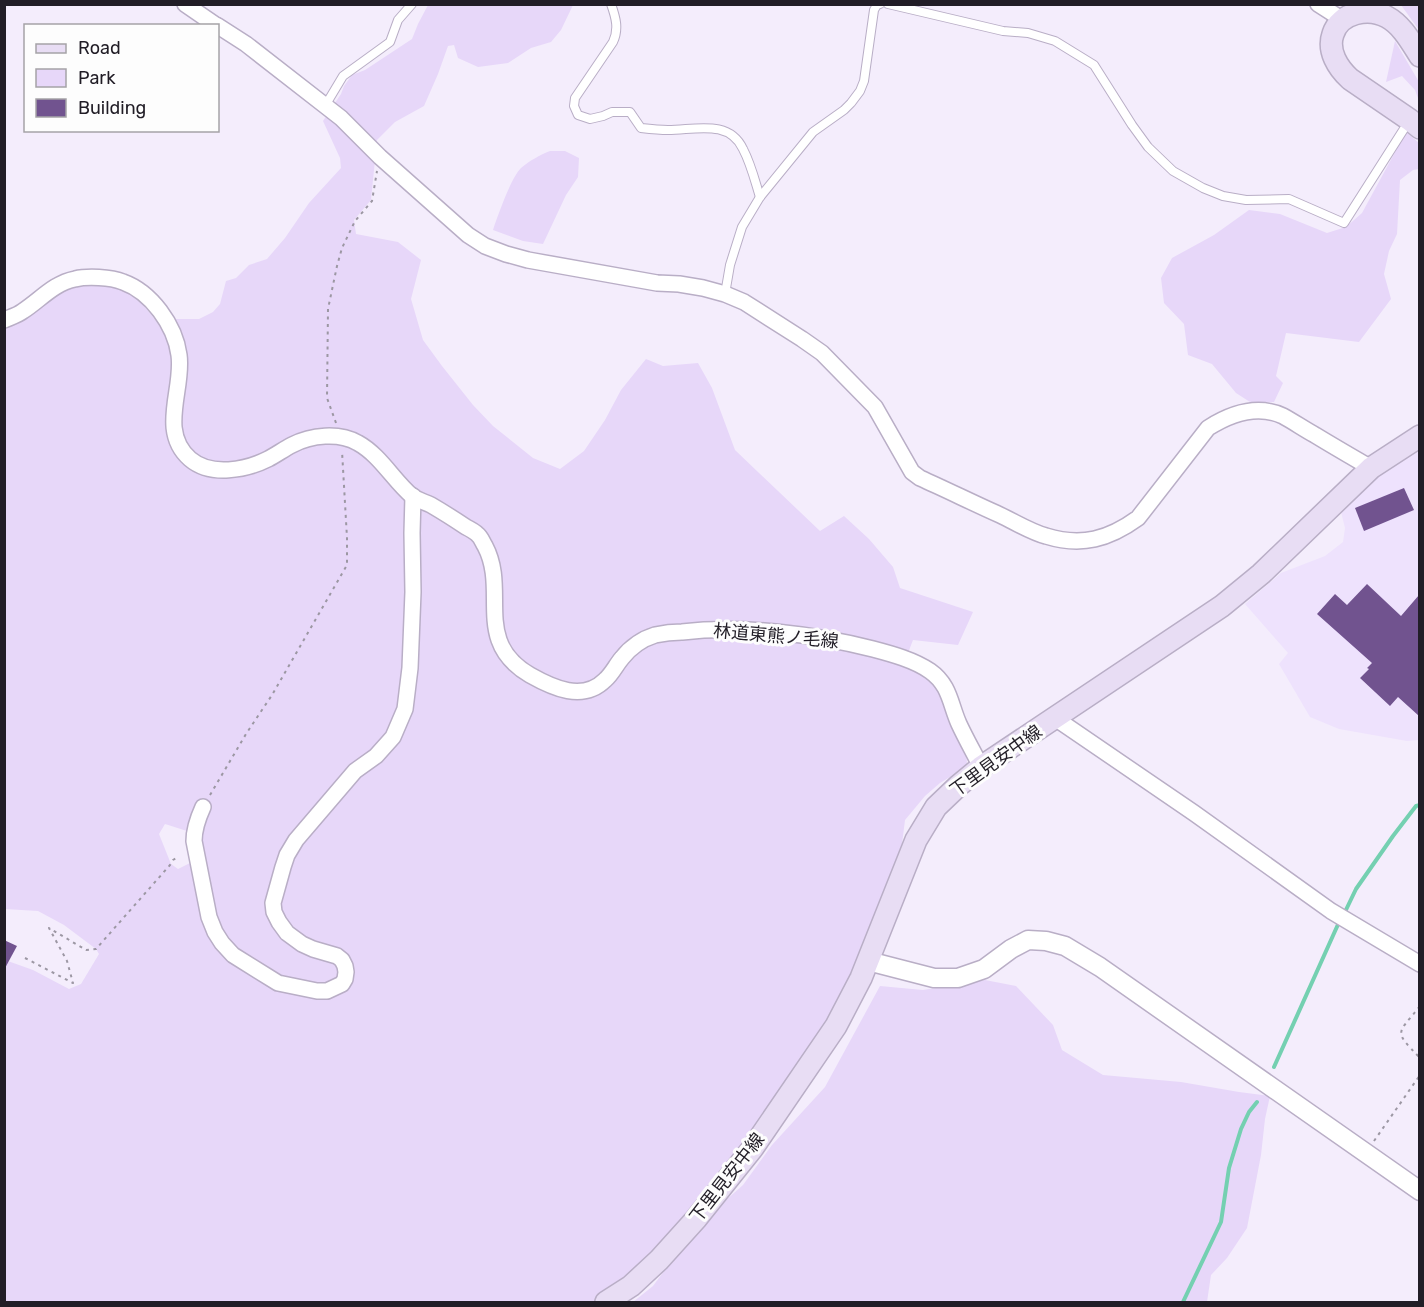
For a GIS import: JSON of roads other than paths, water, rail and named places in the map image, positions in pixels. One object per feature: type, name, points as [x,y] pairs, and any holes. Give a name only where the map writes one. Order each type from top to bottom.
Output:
[{"type":"main road","points":[[1415,124],[1350,79],[1333,56],[1332,34],[1343,20],[1352,14],[1377,13],[1389,18],[1400,27],[1419,56]]},
{"type":"main road","name":"下里見安中線","points":[[606,1302],[632,1286],[696,1219],[752,1149],[836,1026],[861,978],[916,840],[936,807],[957,786],[981,768],[1222,606],[1262,574],[1371,468],[1419,436]]},
{"type":"street","points":[[185,4],[214,24]]},
{"type":"street","points":[[1318,4],[1343,20]]},
{"type":"street","points":[[219,27],[246,44],[341,118],[380,157],[468,235],[485,246],[506,255],[528,260],[657,283],[703,288],[744,302],[822,353],[875,407],[912,472],[920,478],[1044,536],[1067,541],[1083,541],[1108,536],[1123,529],[1138,518],[1208,428],[1228,417],[1249,411],[1281,415],[1371,468]]},
{"type":"street","name":"林道東熊ノ毛線","points":[[4,320],[21,313],[57,286],[75,279],[120,280],[139,290],[166,320],[176,341],[180,366],[173,420],[179,444],[191,461],[216,470],[228,470],[265,461],[295,443],[312,438],[327,436],[358,443],[379,460],[413,496],[477,534],[486,548],[493,568],[494,623],[502,648],[512,661],[528,674],[556,688],[579,693],[594,689],[606,680],[623,657],[636,645],[654,635],[696,630],[733,629],[839,640],[908,660],[930,672],[948,692],[959,724],[981,768]]},
{"type":"street","points":[[203,807],[194,832],[194,842],[209,916],[222,943],[233,956],[278,983],[317,991],[327,991],[342,984],[346,972],[342,960],[337,956],[302,944],[287,933],[274,912],[273,903],[287,855],[296,840],[356,771],[376,756],[393,737],[405,709],[410,668],[413,592],[413,496]]},
{"type":"street","points":[[1055,718],[1194,813],[1331,912],[1419,964]]},
{"type":"street","points":[[868,960],[934,978],[958,978],[984,969],[1011,949],[1028,940],[1046,941],[1065,946],[1100,967],[1419,1191]]},
{"type":"lane","points":[[325,106],[343,76],[390,42],[398,20],[412,4]]},
{"type":"lane","points":[[611,4],[617,33],[575,98],[574,106],[578,115],[590,119],[612,112],[630,112],[641,128],[669,130],[718,128],[726,131],[736,137],[743,148],[760,197]]},
{"type":"lane","points":[[725,294],[730,265],[742,227],[760,197],[813,132],[844,110],[860,91],[864,81],[874,10],[880,4]]},
{"type":"lane","points":[[888,4],[1003,32],[1029,33],[1055,41],[1094,65],[1148,147],[1173,171],[1222,196],[1246,200],[1289,199],[1344,223],[1415,124]]},
{"type":"waterway","points":[[1344,914],[1356,889],[1393,836],[1416,806],[1420,805]]},
{"type":"waterway","points":[[1274,1067],[1340,920]]},
{"type":"waterway","points":[[1183,1302],[1221,1222],[1229,1168],[1241,1129],[1257,1102]]}]
